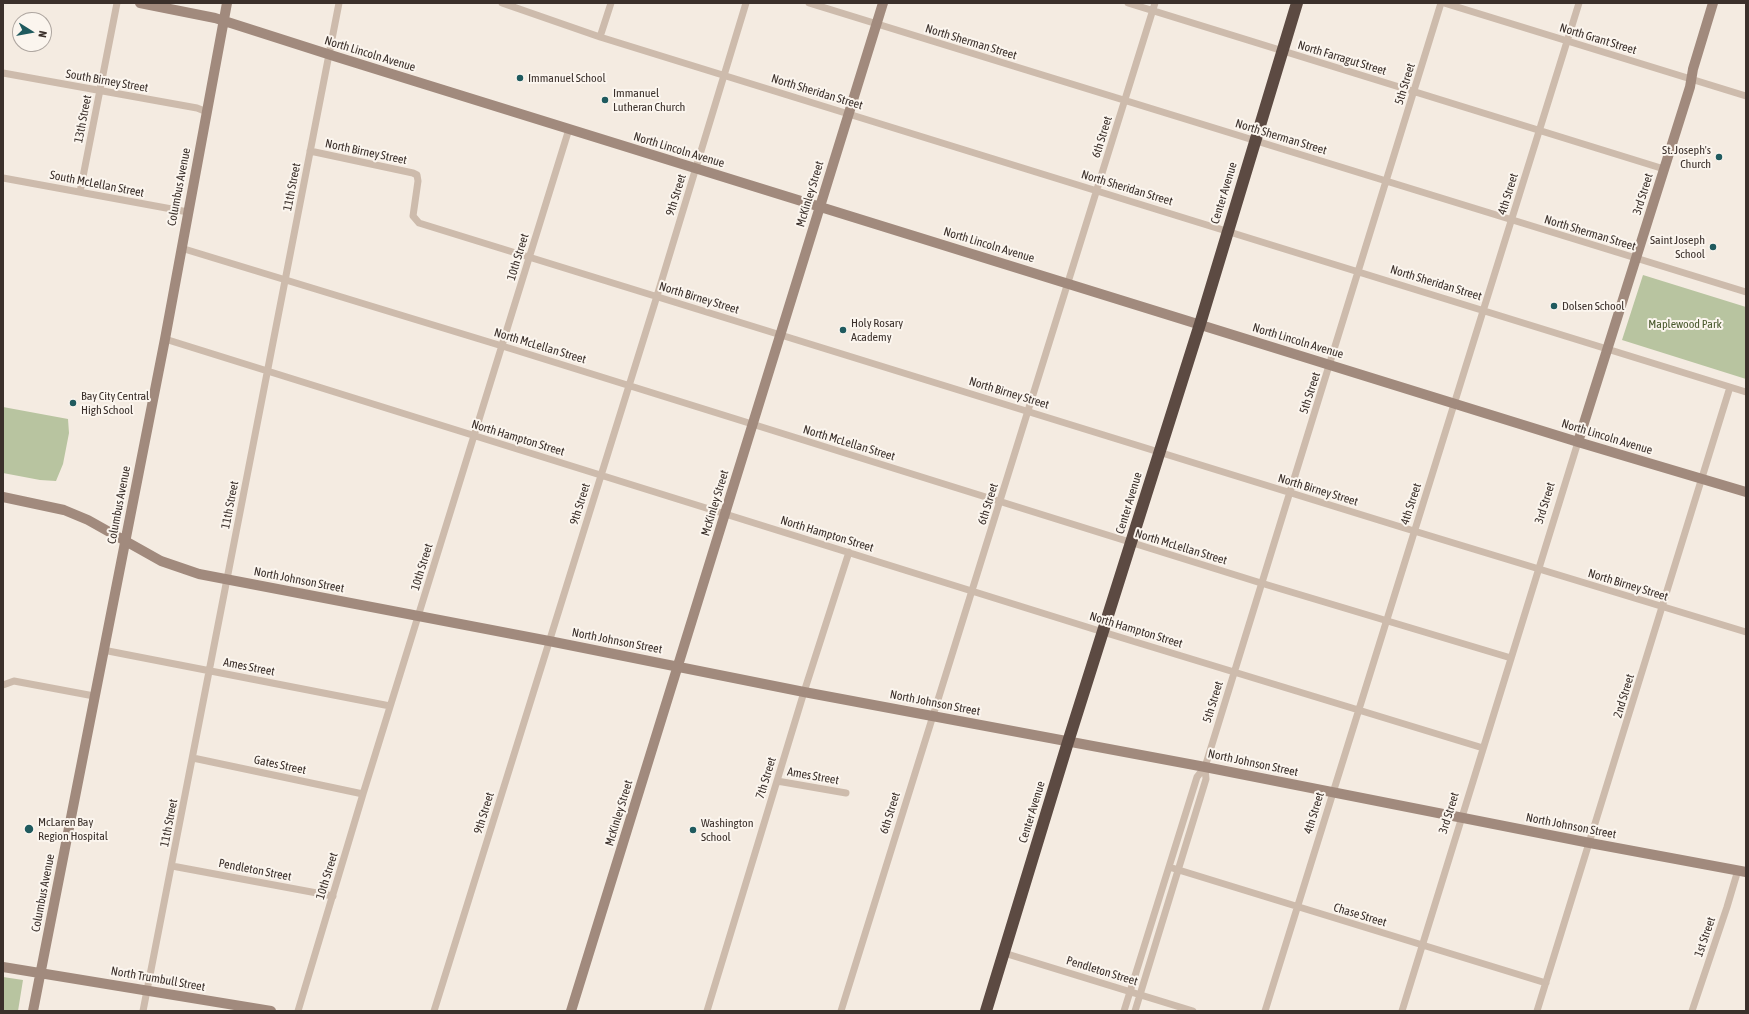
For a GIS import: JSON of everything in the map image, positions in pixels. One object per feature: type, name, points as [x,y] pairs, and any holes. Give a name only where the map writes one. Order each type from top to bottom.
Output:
[{"type":"highway","name":"Center Avenue","points":[[986,1011],[1068,742],[1200,324],[1297,3]]},
{"type":"street","name":"13th Street","points":[[80,192],[117,3]]},
{"type":"street","name":"North Lincoln Avenue","points":[[140,3],[215,18],[1578,442],[1746,492]]},
{"type":"street","name":"Columbus Avenue","points":[[33,1011],[165,339],[227,3]]},
{"type":"street","name":"11th Street","points":[[143,1011],[338,3]]},
{"type":"street","name":"North Sheridan Street","points":[[502,3],[600,37],[1483,309],[1746,392]]},
{"type":"street","points":[[600,37],[611,3]]},
{"type":"street","name":"9th Street","points":[[434,1011],[657,296],[746,3]]},
{"type":"street","name":"North Sherman Street","points":[[809,3],[1746,292]]},
{"type":"street","name":"McKinley Street","points":[[571,1011],[883,3]]},
{"type":"street","name":"North Farragut Street","points":[[1128,3],[1664,169]]},
{"type":"street","name":"6th Street","points":[[841,1011],[1155,3]]},
{"type":"street","name":"North Grant Street","points":[[1443,3],[1746,96]]},
{"type":"street","name":"5th Street","points":[[1124,1011],[1197,777],[1205,767],[1261,583],[1443,3]]},
{"type":"street","name":"4th Street","points":[[1265,1011],[1385,621],[1455,403],[1579,3]]},
{"type":"street","name":"3rd Street","points":[[1402,1011],[1607,348],[1637,259],[1690,87],[1690,79],[1713,3]]},
{"type":"street","name":"South Birney Street","points":[[3,73],[197,108],[207,112]]},
{"type":"street","name":"10th Street","points":[[298,1011],[390,706],[569,129]]},
{"type":"street","name":"North Birney Street","points":[[310,151],[414,173],[418,181],[413,216],[419,224],[1746,632]]},
{"type":"street","name":"South McLellan Street","points":[[3,178],[188,212]]},
{"type":"street","name":"North McLellan Street","points":[[181,248],[629,385],[1261,583],[1511,658]]},
{"type":"street","name":"North Hampton Street","points":[[165,339],[1103,632],[1483,748]]},
{"type":"street","name":"2nd Street","points":[[1537,1011],[1730,387]]},
{"type":"street","name":"North Johnson Street","points":[[3,497],[64,510],[88,520],[161,561],[199,574],[678,666],[804,692],[1205,767],[1590,843],[1742,871]]},
{"type":"street","name":"7th Street","points":[[707,1011],[804,692],[849,552]]},
{"type":"street","name":"Ames Street","points":[[103,650],[390,706]]},
{"type":"street","points":[[3,685],[14,681],[94,696]]},
{"type":"street","name":"Gates Street","points":[[192,758],[363,794]]},
{"type":"street","name":"5th Street","points":[[1135,1011],[1206,778],[1205,767]]},
{"type":"street","name":"Ames Street","points":[[777,781],[846,793]]},
{"type":"street","name":"Pendleton Street","points":[[172,866],[333,896]]},
{"type":"street","name":"Chase Street","points":[[1169,867],[1546,983]]},
{"type":"street","name":"1st Street","points":[[1692,1011],[1727,907],[1742,871]]},
{"type":"street","name":"Pendleton Street","points":[[1004,953],[1193,1011]]},
{"type":"street","name":"North Trumbull Street","points":[[3,967],[271,1011]]},
{"type":"green space","name":"Maplewood Park","points":[[1643,275],[1746,307],[1746,379],[1622,340]]},
{"type":"green space","points":[[3,407],[68,419],[69,433],[63,464],[56,481],[40,480],[3,473]]},
{"type":"green space","points":[[3,977],[23,980],[18,1011],[3,1011]]},
{"type":"place","name":"Immanuel School","points":[[520,78]]},
{"type":"place","name":"Immanuel Lutheran Church","points":[[605,100]]},
{"type":"place","name":"St. Joseph's Church","points":[[1719,157]]},
{"type":"place","name":"Saint Joseph School","points":[[1713,247]]},
{"type":"place","name":"Dolsen School","points":[[1554,306]]},
{"type":"place","name":"Holy Rosary Academy","points":[[843,330]]},
{"type":"place","name":"Bay City Central High School","points":[[73,403]]},
{"type":"place","name":"McLaren Bay Region Hospital","points":[[29,829]]},
{"type":"place","name":"Washington School","points":[[693,830]]}]
